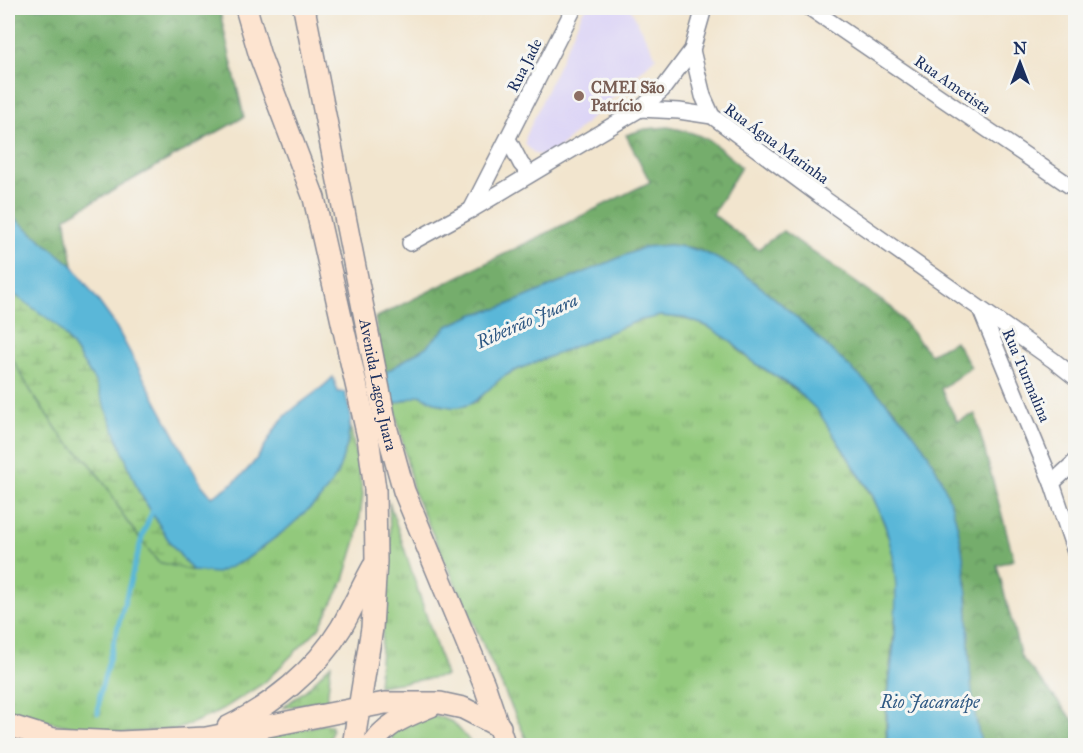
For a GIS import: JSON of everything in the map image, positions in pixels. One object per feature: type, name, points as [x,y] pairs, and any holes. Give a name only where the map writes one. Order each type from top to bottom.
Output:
[{"type":"main road","name":"Avenida Lagoa Juara","points":[[246,8],[260,56],[314,198],[345,340],[377,433],[404,491],[503,736]]},
{"type":"main road","name":"Avenida Lagoa Juara","points":[[304,8],[369,339],[377,433],[376,561],[372,628],[353,746]]},
{"type":"main road","points":[[206,738],[255,714],[315,662],[340,629],[376,561]]},
{"type":"main road","points":[[8,725],[63,742],[206,738],[360,710],[385,703],[440,703],[463,708],[503,736]]},
{"type":"main road","points":[[372,746],[385,729],[400,719],[440,703]]},
{"type":"street","name":"Rua Jade","points":[[471,210],[574,8]]},
{"type":"street","points":[[410,243],[471,210],[640,109],[662,90],[692,50],[704,8]]},
{"type":"street","name":"Rua Ametista","points":[[810,8],[1076,190]]},
{"type":"street","points":[[692,50],[703,96],[712,116]]},
{"type":"street","name":"Rua Água Marinha","points":[[640,109],[712,116],[822,198],[1076,378]]},
{"type":"street","points":[[508,139],[521,164],[530,174]]},
{"type":"street","name":"Rua Turmalina","points":[[981,311],[1052,483],[1076,555]]},
{"type":"street","points":[[1052,483],[1076,460]]},
{"type":"shaded area","name":"CMEI São Patrício","points":[[587,8],[630,8],[656,57],[555,152],[545,156],[535,154],[525,144],[526,136],[583,11]]},
{"type":"green space","points":[[8,8],[219,8],[244,117],[66,217],[73,266],[8,213]]},
{"type":"green space","points":[[668,127],[709,140],[741,167],[713,214],[758,249],[783,231],[892,308],[930,354],[955,341],[971,367],[941,389],[957,421],[975,414],[1014,560],[997,565],[1021,657],[1075,722],[1075,745],[982,745],[975,722],[970,689],[967,583],[896,411],[780,303],[748,278],[693,248],[670,245],[645,247],[500,308],[475,314],[448,326],[426,347],[383,374],[375,318],[650,182],[626,135],[645,129]]},
{"type":"green space","points":[[8,290],[58,325],[75,350],[96,383],[138,490],[171,544],[193,571],[158,562],[125,519],[109,490],[89,462],[63,438],[32,393],[8,351]]},
{"type":"green space","points":[[660,316],[687,320],[712,329],[728,339],[748,359],[802,396],[823,418],[872,497],[889,539],[896,578],[895,626],[887,698],[887,745],[529,745],[414,493],[394,404],[420,395],[443,406],[475,403],[498,380],[514,371],[637,321]]},
{"type":"green space","points":[[8,351],[32,393],[63,438],[89,462],[109,490],[125,519],[158,561],[193,571],[245,560],[288,528],[320,498],[337,475],[347,445],[350,424],[363,494],[357,537],[344,580],[319,628],[264,683],[218,712],[176,730],[101,734],[8,712]]},
{"type":"green space","points":[[389,502],[446,676],[378,686],[390,539]]},
{"type":"green space","points":[[331,664],[327,700],[282,708],[307,689]]},
{"type":"green space","points":[[425,712],[453,722],[473,745],[392,746],[392,723]]},
{"type":"green space","points":[[323,724],[331,725],[332,731],[328,745],[236,746]]},
{"type":"water","points":[[8,213],[73,266],[114,323],[201,484],[212,497],[245,473],[286,415],[333,377],[338,392],[345,392],[351,416],[347,445],[337,475],[321,498],[288,528],[245,560],[217,573],[193,571],[171,544],[138,490],[96,383],[75,350],[57,325],[8,290]]},
{"type":"water","name":"Rio Jacaraípe","points":[[670,245],[697,250],[714,257],[746,276],[776,299],[891,407],[929,455],[954,514],[960,538],[967,590],[972,694],[982,745],[887,745],[887,704],[895,635],[896,586],[893,555],[885,525],[872,494],[818,411],[793,387],[752,361],[728,339],[707,326],[684,318],[660,316],[637,321],[514,371],[501,378],[481,397],[462,407],[446,406],[420,395],[394,404],[383,374],[426,347],[448,326],[475,314],[500,308],[645,247]]},
{"type":"waterway","points":[[98,713],[100,693],[143,534],[154,507]]},
{"type":"place","name":"CMEI São Patrício","points":[[579,96]]},
{"type":"water label","name":"Ribeirão Juara","points":[[527,321]]}]
